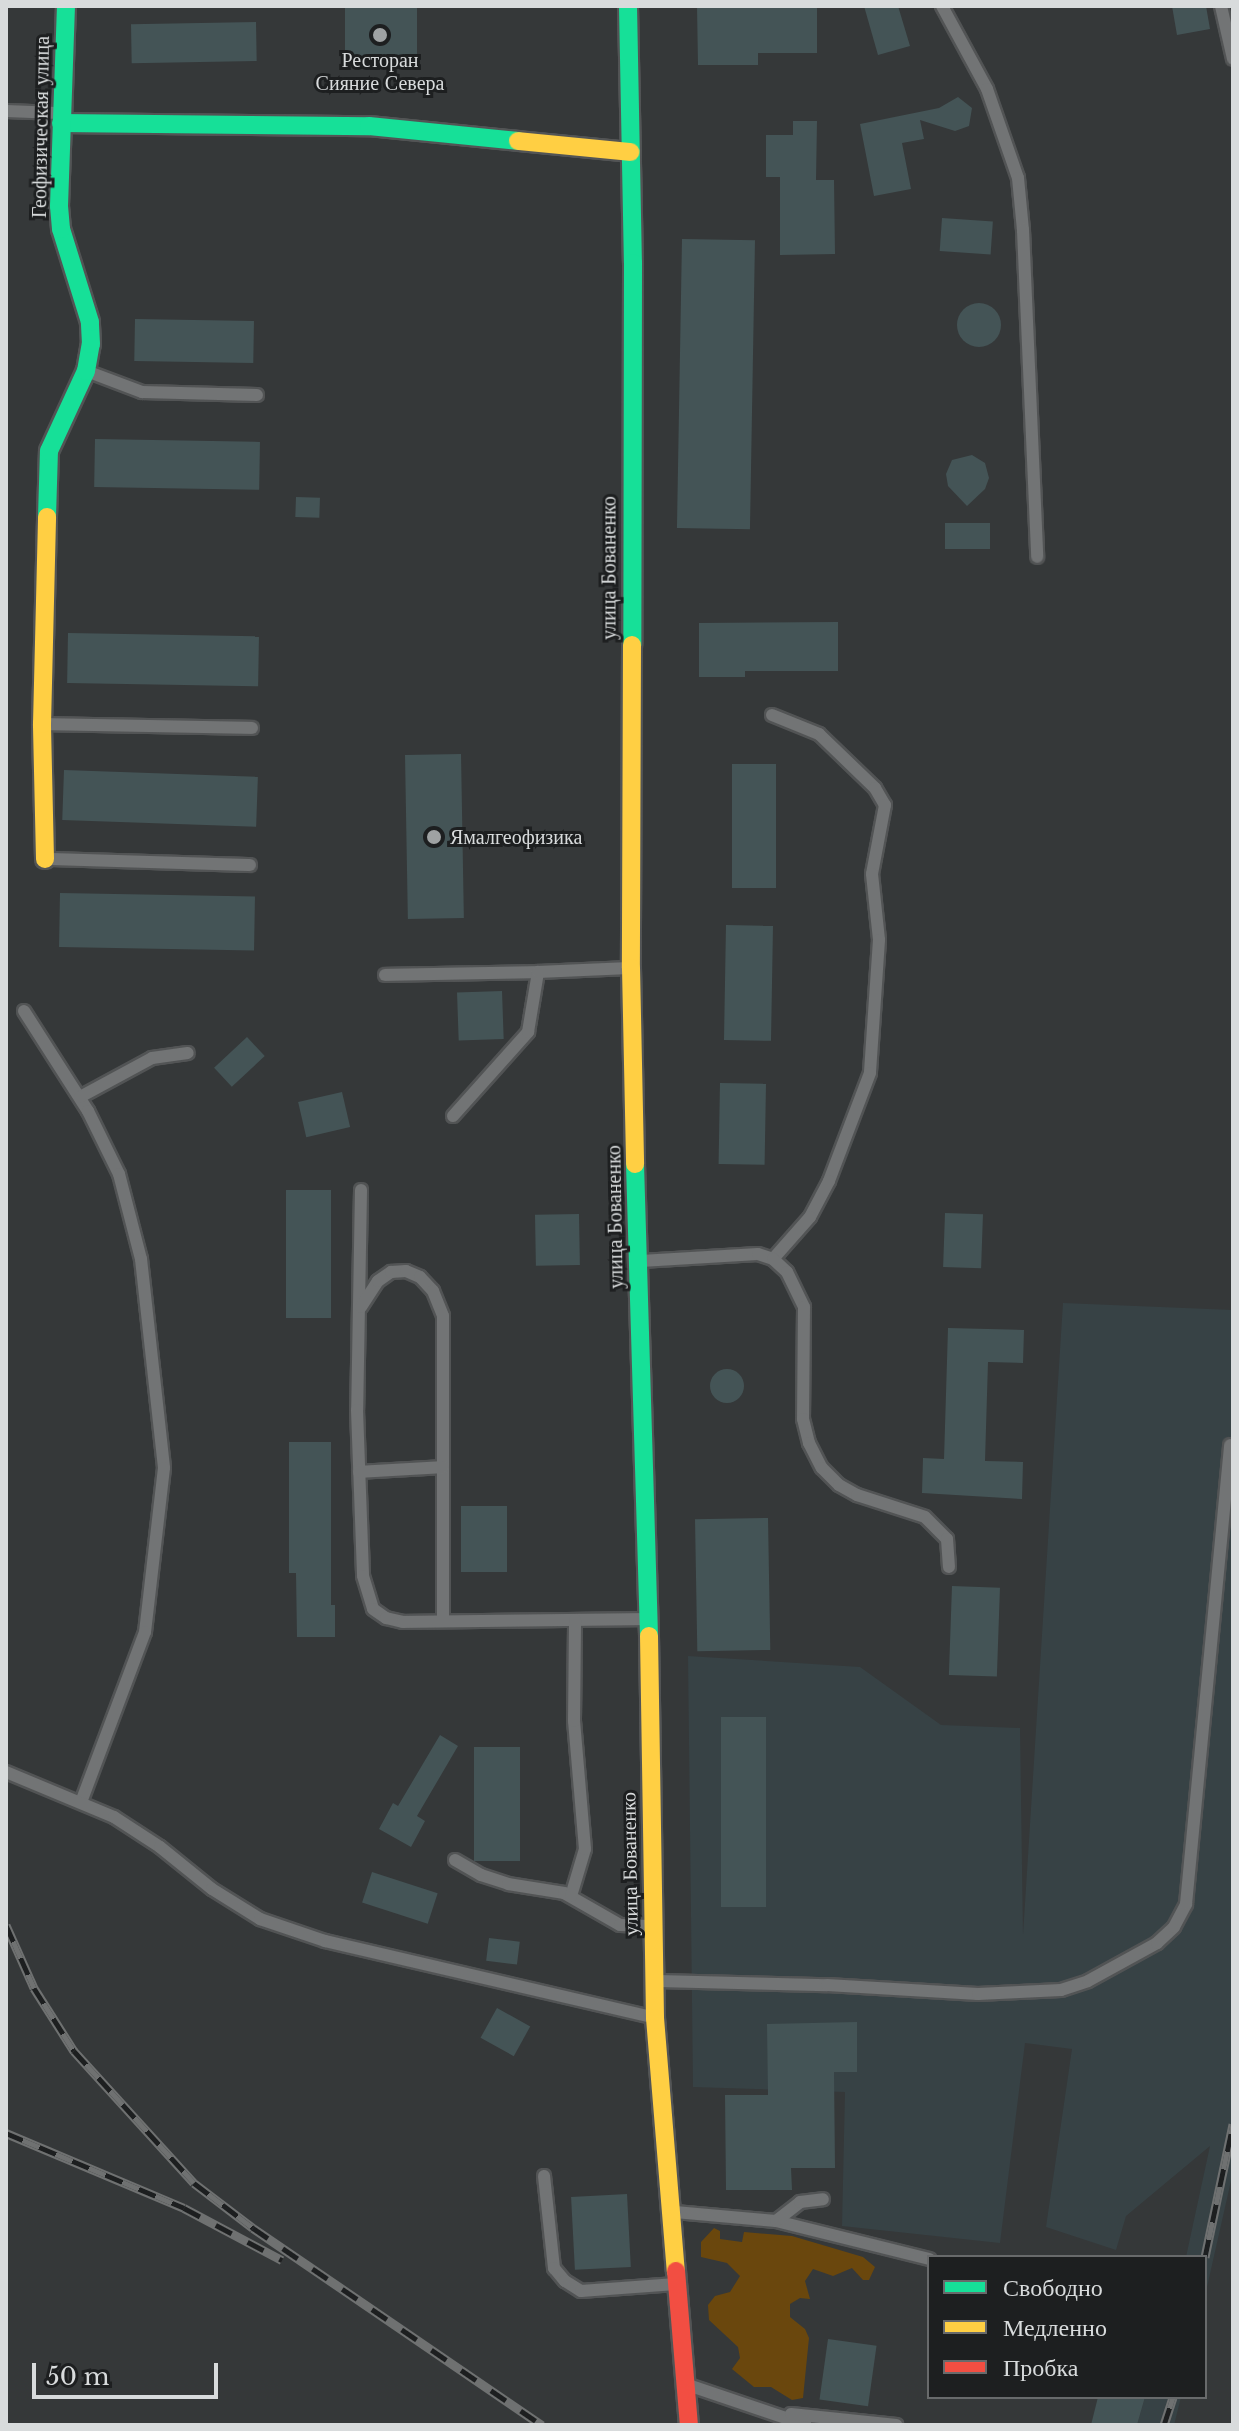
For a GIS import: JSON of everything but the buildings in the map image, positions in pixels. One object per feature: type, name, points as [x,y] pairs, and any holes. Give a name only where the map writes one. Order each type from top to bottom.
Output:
[{"type":"street","name":"Геофизическая улица","points":[[45,859],[42,724],[49,451],[86,371],[90,322],[61,229],[61,118],[66,6]]},
{"type":"street","name":"улица Бованенко","points":[[628,6],[631,968],[649,1619],[654,1981],[689,2425]]},
{"type":"street","points":[[61,118],[369,126],[630,152]]},
{"type":"lane","points":[[942,6],[987,89],[1018,178],[1024,245],[1037,557]]},
{"type":"lane","points":[[1221,6],[1233,59]]},
{"type":"lane","points":[[6,111],[61,118]]},
{"type":"lane","points":[[86,371],[142,392],[257,395]]},
{"type":"lane","points":[[772,715],[819,734],[875,788],[885,805],[872,874],[879,940],[870,1073],[845,1145],[810,1217],[773,1259]]},
{"type":"lane","points":[[42,724],[252,728]]},
{"type":"lane","points":[[45,859],[250,865]]},
{"type":"lane","points":[[385,975],[631,968]]},
{"type":"lane","points":[[453,1116],[528,1032],[538,972]]},
{"type":"lane","points":[[24,1011],[80,1097],[119,1174],[141,1259],[164,1468],[145,1632],[81,1802]]},
{"type":"lane","points":[[80,1097],[152,1058],[188,1053]]},
{"type":"lane","points":[[361,1190],[359,1472],[363,1576],[373,1609],[386,1618],[403,1622],[649,1619]]},
{"type":"lane","points":[[638,1261],[738,1253],[773,1259],[787,1272],[804,1307],[803,1419],[809,1443],[822,1468],[839,1485],[857,1495],[925,1517],[947,1539],[949,1567]]},
{"type":"lane","points":[[358,1313],[368,1293],[391,1272],[406,1271],[420,1277],[433,1291],[443,1316],[443,1621]]},
{"type":"lane","points":[[654,1981],[827,1985],[978,1994],[1061,1990],[1088,1981],[1157,1943],[1174,1927],[1186,1904],[1230,1445]]},
{"type":"lane","points":[[359,1472],[443,1467]]},
{"type":"lane","points":[[571,1896],[585,1849],[574,1721],[575,1620]]},
{"type":"lane","points":[[6,1772],[81,1802],[138,1831],[212,1889],[270,1923],[325,1941],[655,2018]]},
{"type":"lane","points":[[455,1860],[481,1875],[508,1884],[571,1896],[620,1925],[653,1926]]},
{"type":"lane","points":[[544,2176],[552,2258],[554,2268],[565,2281],[581,2291],[679,2284]]},
{"type":"lane","points":[[776,2221],[800,2202],[823,2199]]},
{"type":"lane","points":[[672,2212],[776,2221],[927,2259]]},
{"type":"lane","points":[[688,2385],[776,2412],[806,2425]]},
{"type":"lane","points":[[776,2412],[896,2425]]},
{"type":"shaded area","points":[[1063,1303],[1233,1310],[1233,2172],[1207,2287],[1207,2255],[1186,2255],[1210,2146],[1126,2216],[1116,2250],[1046,2227],[1072,2049],[1025,2043],[1000,2243],[842,2226],[845,2092],[693,2087],[688,1656],[860,1667],[941,1725],[1020,1728],[1023,1935]]},
{"type":"shaded area","points":[[714,2228],[720,2231],[720,2239],[742,2242],[744,2232],[792,2236],[863,2257],[875,2267],[869,2280],[863,2280],[852,2268],[833,2276],[813,2269],[805,2281],[810,2299],[800,2298],[790,2304],[790,2317],[805,2329],[809,2338],[803,2398],[792,2400],[771,2387],[754,2387],[732,2369],[740,2358],[738,2347],[709,2320],[708,2305],[715,2296],[730,2292],[740,2276],[727,2263],[701,2257],[701,2242]]},
{"type":"shaded area","points":[[1144,2399],[1180,2399],[1174,2425],[1137,2425]]},
{"type":"railway","points":[[6,1925],[34,1988],[74,2051],[194,2183],[253,2228],[542,2425]]},
{"type":"railway","points":[[1205,2255],[1233,2124]]},
{"type":"railway","points":[[6,2133],[184,2208],[282,2260]]},
{"type":"railway","points":[[1164,2425],[1172,2399]]},
{"type":"traffic: fast","points":[[47,517],[49,451],[86,371],[91,344],[90,322],[61,229],[59,206],[66,6]]},
{"type":"traffic: fast","points":[[628,6],[633,263],[632,645]]},
{"type":"traffic: fast","points":[[61,123],[369,126],[518,141]]},
{"type":"traffic: fast","points":[[635,1164],[649,1636]]},
{"type":"traffic: slow","points":[[518,141],[630,152]]},
{"type":"traffic: slow","points":[[45,859],[42,724],[47,517]]},
{"type":"traffic: slow","points":[[632,645],[631,968],[635,1164]]},
{"type":"traffic: slow","points":[[649,1636],[655,2018],[676,2271]]},
{"type":"traffic: jam","points":[[676,2271],[689,2425]]},
{"type":"place","name":"Ресторан Сияние Севера","points":[[380,35]]},
{"type":"place","name":"Ямалгеофизика","points":[[434,837]]}]
